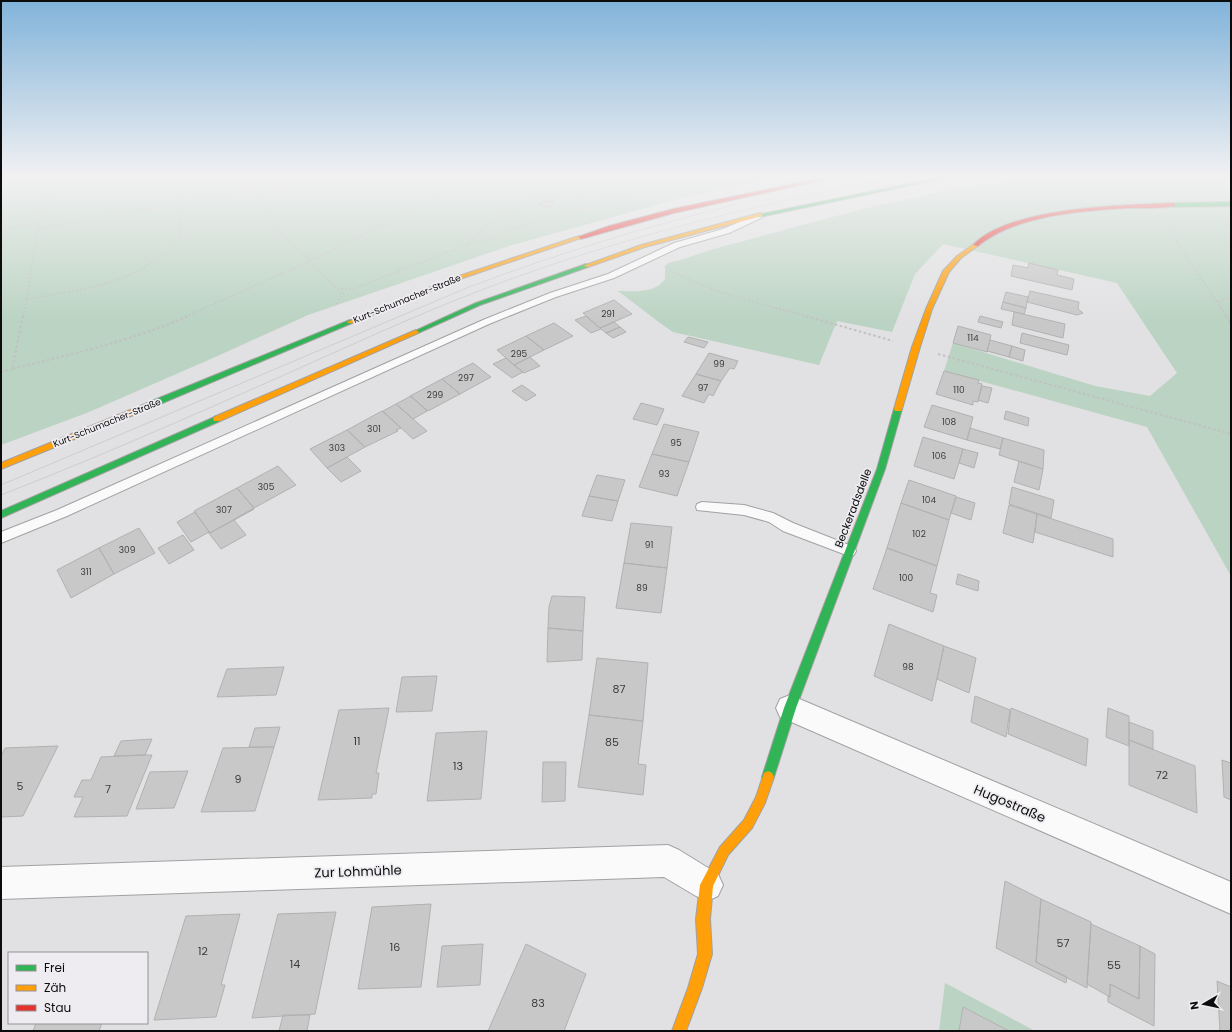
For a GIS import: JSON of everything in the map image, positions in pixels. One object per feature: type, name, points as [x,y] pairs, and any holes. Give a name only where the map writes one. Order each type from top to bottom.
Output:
[{"type":"main road","name":"Kurt-Schumacher-Straße","points":[[1,466],[455,279],[616,226]]},
{"type":"main road","points":[[1,514],[478,304],[643,246],[718,226]]},
{"type":"main road","name":"Beckeradsdelle","points":[[679,1031],[695,988],[705,954],[703,919],[708,885],[724,851],[748,824],[761,799],[790,708],[881,469],[916,347],[929,309],[946,271],[959,256],[992,233],[1011,226]]},
{"type":"street","name":"Hugostraße","points":[[790,708],[1231,898]]},
{"type":"street","name":"Zur Lohmühle","points":[[1,883],[668,861],[708,885]]},
{"type":"lane","points":[[1,538],[69,510],[486,322],[553,295],[611,276],[677,245],[726,231],[737,226]]},
{"type":"lane","points":[[702,507],[744,510],[773,518],[788,527],[849,551]]},
{"type":"path","points":[[1,230],[22,226]]},
{"type":"path","points":[[12,369],[27,300],[38,229],[53,226]]},
{"type":"path","points":[[27,300],[119,280],[146,267],[169,251],[181,236],[180,226]]},
{"type":"path","points":[[278,226],[337,289],[353,290],[465,246],[524,226]]},
{"type":"path","points":[[1,372],[112,343],[172,323],[310,261],[381,226]]},
{"type":"path","points":[[465,246],[476,234],[488,226]]},
{"type":"path","points":[[1167,226],[1218,302],[1231,324]]},
{"type":"path","points":[[1218,302],[1231,297]]},
{"type":"green space","points":[[1,226],[580,226],[509,246],[308,315],[89,412],[1,445]]},
{"type":"green space","points":[[798,226],[1231,226],[1231,576],[1147,427],[944,371],[953,343],[1095,386],[1150,396],[1177,373],[1117,283],[943,244],[915,274],[892,332],[837,321],[819,365],[673,332],[618,291],[643,291],[656,287],[665,279],[665,266],[668,263]]},
{"type":"green space","points":[[945,983],[1035,1031],[1009,1031],[963,1007],[959,1031],[939,1031]]},
{"type":"building","points":[[1029,263],[1058,270],[1057,275],[1074,279],[1072,290],[1011,276],[1013,265],[1028,268]]},
{"type":"building","points":[[1030,291],[1079,302],[1078,309],[1083,313],[1077,315],[1027,302]]},
{"type":"building","points":[[1006,292],[1028,297],[1026,308],[1003,302]]},
{"type":"building","points":[[614,300],[632,314],[600,328],[583,313]]},
{"type":"building","points":[[1003,302],[1026,308],[1024,314],[1001,309]]},
{"type":"building","points":[[1014,312],[1065,324],[1063,338],[1012,325]]},
{"type":"building","points":[[586,316],[601,329],[591,333],[575,320]]},
{"type":"building","points":[[980,316],[1003,322],[1001,328],[978,322]]},
{"type":"building","points":[[614,322],[620,327],[606,333],[600,328]]},
{"type":"building","points":[[554,323],[573,336],[544,350],[526,336]]},
{"type":"building","points":[[958,326],[991,335],[987,352],[953,343]]},
{"type":"building","points":[[620,327],[626,332],[613,338],[606,333]]},
{"type":"building","points":[[1022,333],[1069,345],[1067,355],[1020,343]]},
{"type":"building","points":[[526,336],[544,350],[514,365],[497,350]]},
{"type":"building","points":[[688,337],[708,342],[704,348],[684,342]]},
{"type":"building","points":[[990,340],[1012,346],[1009,357],[987,351]]},
{"type":"building","points":[[1012,346],[1025,350],[1023,361],[1009,357]]},
{"type":"building","points":[[709,353],[738,361],[734,369],[730,368],[721,381],[696,374]]},
{"type":"building","points":[[530,357],[540,366],[524,373],[514,365]]},
{"type":"building","points":[[506,358],[523,372],[512,378],[493,364]]},
{"type":"building","points":[[473,363],[491,377],[460,394],[442,379]]},
{"type":"building","points":[[944,371],[979,380],[978,383],[982,384],[978,402],[973,401],[973,405],[936,394]]},
{"type":"building","points":[[696,374],[721,381],[713,396],[709,394],[704,403],[682,396]]},
{"type":"building","points":[[442,379],[460,394],[428,411],[410,396]]},
{"type":"building","points":[[522,385],[536,395],[526,401],[512,391]]},
{"type":"building","points":[[982,386],[992,388],[988,403],[978,400]]},
{"type":"building","points":[[411,396],[427,411],[413,419],[396,404]]},
{"type":"building","points":[[641,403],[664,409],[657,425],[633,419]]},
{"type":"building","points":[[396,404],[427,431],[413,439],[383,411]]},
{"type":"building","points":[[932,405],[973,417],[967,440],[924,427]]},
{"type":"building","points":[[382,411],[401,428],[396,430],[398,431],[365,447],[347,430]]},
{"type":"building","points":[[1006,411],[1029,418],[1028,426],[1004,419]]},
{"type":"building","points":[[664,424],[699,432],[689,462],[652,454]]},
{"type":"building","points":[[970,428],[1003,438],[1000,449],[967,440]]},
{"type":"building","points":[[347,430],[365,447],[327,468],[310,449]]},
{"type":"building","points":[[923,437],[963,449],[954,479],[914,466]]},
{"type":"building","points":[[1003,438],[1044,450],[1043,469],[999,455]]},
{"type":"building","points":[[963,449],[978,453],[974,468],[959,463]]},
{"type":"building","points":[[652,454],[689,462],[677,496],[639,487]]},
{"type":"building","points":[[347,457],[361,471],[341,482],[327,468]]},
{"type":"building","points":[[1019,461],[1043,469],[1039,490],[1014,482]]},
{"type":"building","points":[[278,466],[296,485],[254,508],[237,488]]},
{"type":"building","points":[[597,475],[625,480],[618,501],[589,496]]},
{"type":"building","points":[[909,480],[956,496],[949,520],[901,503]]},
{"type":"building","points":[[1012,487],[1054,500],[1051,518],[1009,504]]},
{"type":"building","points":[[237,488],[254,508],[210,533],[194,511]]},
{"type":"building","points":[[589,496],[618,501],[612,521],[582,516]]},
{"type":"building","points":[[956,497],[975,503],[971,520],[951,513]]},
{"type":"building","points":[[901,503],[949,520],[937,566],[887,548]]},
{"type":"building","points":[[1009,505],[1037,514],[1033,543],[1003,533]]},
{"type":"building","points":[[254,509],[234,520],[246,535],[221,549],[208,532],[210,533]]},
{"type":"building","points":[[195,512],[209,532],[191,542],[177,522]]},
{"type":"building","points":[[1037,514],[1113,539],[1113,557],[1035,532]]},
{"type":"building","points":[[631,523],[672,527],[667,568],[624,563]]},
{"type":"building","points":[[139,528],[155,553],[114,574],[99,548]]},
{"type":"building","points":[[183,535],[194,550],[169,564],[158,548]]},
{"type":"building","points":[[99,548],[114,574],[71,598],[57,570]]},
{"type":"building","points":[[887,548],[937,566],[930,593],[937,595],[933,612],[873,589]]},
{"type":"building","points":[[624,563],[667,568],[661,613],[616,608]]},
{"type":"building","points":[[958,574],[979,581],[978,591],[956,584]]},
{"type":"building","points":[[552,596],[585,597],[583,631],[548,628],[549,607]]},
{"type":"building","points":[[889,624],[944,646],[932,701],[874,676]]},
{"type":"building","points":[[548,628],[583,631],[582,660],[547,662]]},
{"type":"building","points":[[944,646],[976,658],[969,693],[937,679]]},
{"type":"building","points":[[597,658],[648,663],[643,721],[589,715]]},
{"type":"building","points":[[284,667],[276,695],[217,697],[227,669]]},
{"type":"building","points":[[437,676],[432,711],[396,712],[402,677]]},
{"type":"building","points":[[975,696],[1010,710],[1006,737],[971,722]]},
{"type":"building","points":[[389,708],[376,773],[379,773],[376,794],[372,794],[372,798],[318,800],[339,710]]},
{"type":"building","points":[[1011,708],[1088,739],[1086,766],[1008,734]]},
{"type":"building","points":[[1108,708],[1129,716],[1129,746],[1106,737]]},
{"type":"building","points":[[589,715],[643,721],[638,764],[646,765],[643,795],[578,787]]},
{"type":"building","points":[[1129,722],[1153,731],[1153,749],[1129,740]]},
{"type":"building","points":[[280,727],[274,747],[249,747],[255,728]]},
{"type":"building","points":[[487,731],[481,799],[427,801],[436,733]]},
{"type":"building","points":[[152,739],[145,755],[114,756],[121,741]]},
{"type":"building","points":[[1129,740],[1195,766],[1197,813],[1129,785]]},
{"type":"building","points":[[58,746],[23,816],[1,817],[1,756],[5,748]]},
{"type":"building","points":[[274,747],[255,811],[201,812],[223,748]]},
{"type":"building","points":[[152,755],[127,816],[74,817],[83,797],[74,797],[82,780],[91,780],[101,757]]},
{"type":"building","points":[[1222,760],[1231,763],[1231,800],[1224,797]]},
{"type":"building","points":[[543,762],[566,762],[565,801],[542,802]]},
{"type":"building","points":[[188,771],[174,808],[136,809],[150,772]]},
{"type":"building","points":[[1005,881],[1041,899],[1036,962],[1067,977],[1066,983],[996,948]]},
{"type":"building","points":[[1041,899],[1091,922],[1087,988],[1036,962]]},
{"type":"building","points":[[431,904],[421,987],[358,989],[372,907]]},
{"type":"building","points":[[336,912],[315,1014],[252,1018],[278,914]]},
{"type":"building","points":[[240,914],[221,985],[225,985],[216,1017],[154,1020],[186,916]]},
{"type":"building","points":[[1091,924],[1140,946],[1139,999],[1110,984],[1110,997],[1087,984]]},
{"type":"building","points":[[483,944],[480,985],[437,987],[442,946]]},
{"type":"building","points":[[526,944],[586,974],[564,1031],[488,1031]]},
{"type":"building","points":[[1140,946],[1155,954],[1154,1026],[1108,1002],[1108,996],[1110,997],[1110,984],[1139,999]]},
{"type":"building","points":[[1217,981],[1231,987],[1231,1031],[1220,1031]]},
{"type":"building","points":[[963,1007],[1009,1031],[959,1031]]},
{"type":"building","points":[[283,1015],[310,1015],[307,1031],[279,1031]]},
{"type":"building","points":[[36,1024],[102,1024],[99,1031],[33,1031]]},
{"type":"tram line","points":[[1,485],[469,287],[602,241],[655,226]]},
{"type":"tram line","points":[[1,495],[142,437],[433,309],[534,271],[585,254],[680,226]]},
{"type":"traffic: fast","points":[[416,332],[478,304],[586,266]]},
{"type":"traffic: fast","points":[[150,405],[350,322]]},
{"type":"traffic: fast","points":[[768,777],[790,708],[881,469],[898,409]]},
{"type":"traffic: fast","points":[[1,515],[217,419]]},
{"type":"traffic: slow","points":[[586,266],[643,246],[718,226]]},
{"type":"traffic: slow","points":[[350,322],[455,279],[581,237]]},
{"type":"traffic: slow","points":[[898,409],[929,309],[946,271],[959,257],[976,245]]},
{"type":"traffic: slow","points":[[217,419],[416,332]]},
{"type":"traffic: slow","points":[[1,466],[150,405]]},
{"type":"traffic: slow","points":[[679,1031],[695,988],[705,954],[703,919],[707,885],[724,851],[748,824],[761,799],[768,777]]},
{"type":"traffic: jam","points":[[581,237],[617,226]]},
{"type":"traffic: jam","points":[[976,245],[991,234],[1011,226]]}]
